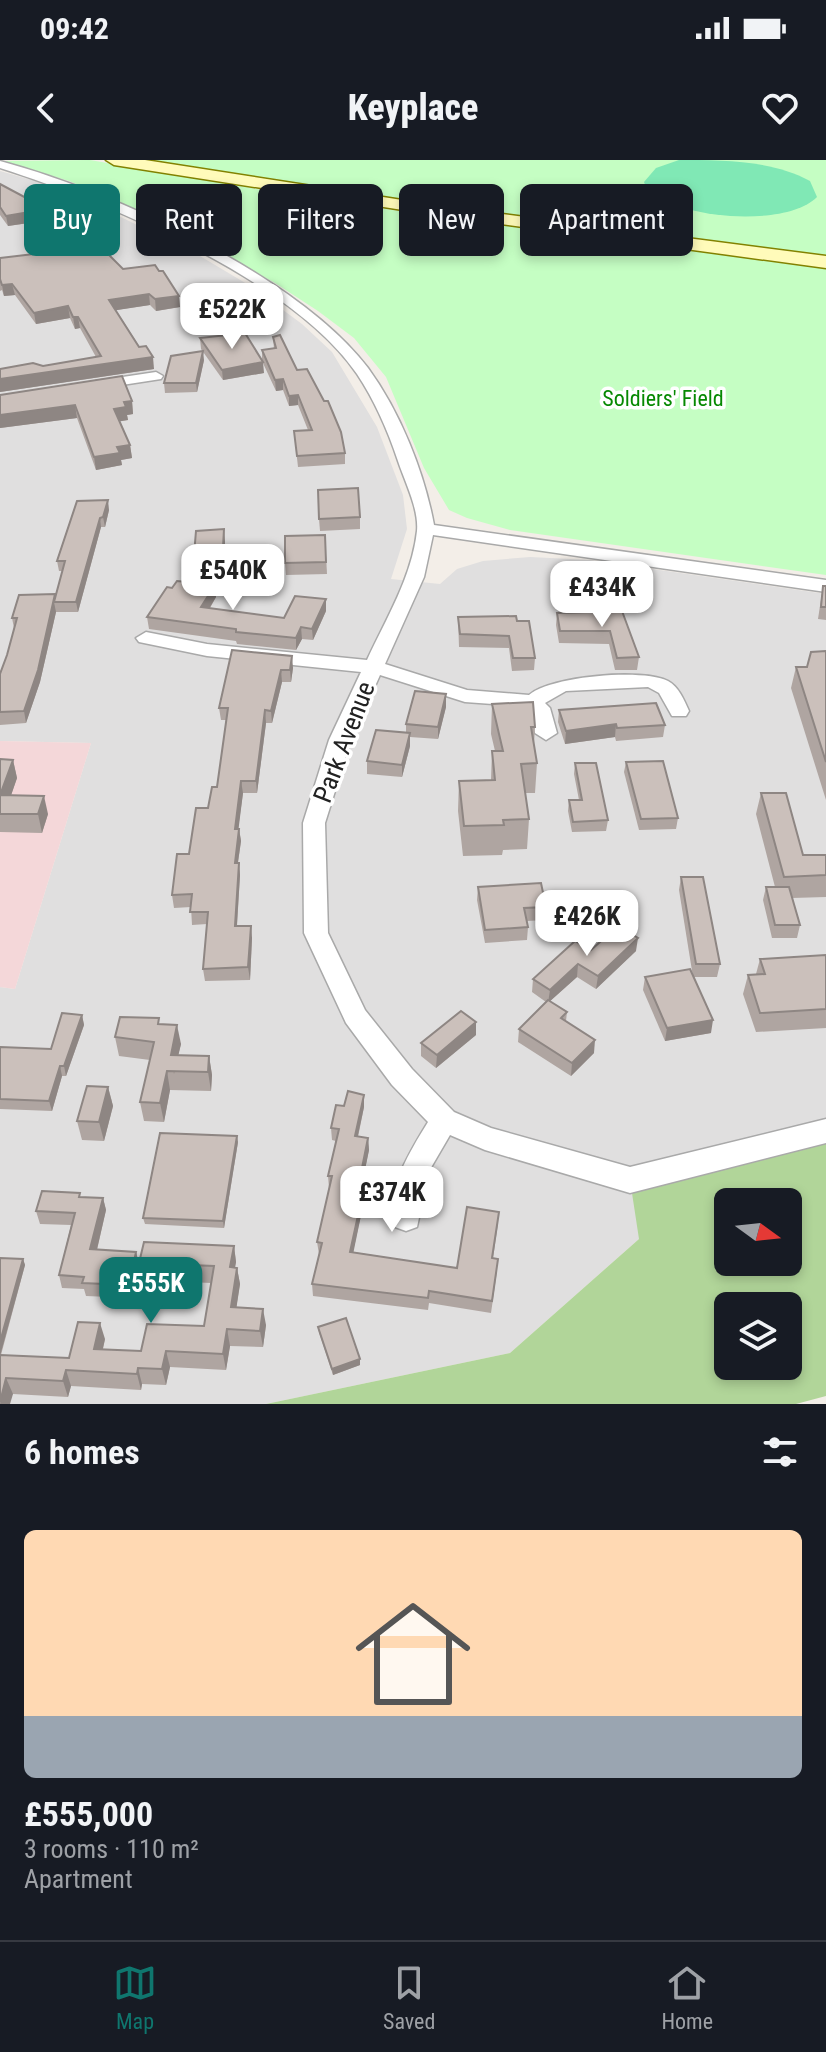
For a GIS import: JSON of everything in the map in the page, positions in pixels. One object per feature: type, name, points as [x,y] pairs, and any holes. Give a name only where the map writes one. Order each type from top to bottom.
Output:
[{"type":"street","points":[[114,160],[441,211],[826,262]]},
{"type":"street","name":"Park Avenue","points":[[0,164],[71,187],[192,244],[288,300],[331,336],[362,371],[394,426],[422,507],[426,529],[415,577],[340,740],[314,823],[316,933],[355,1016],[402,1077],[444,1120],[485,1138],[630,1180],[729,1152],[826,1131]]},
{"type":"street","points":[[78,388],[156,376]]},
{"type":"street","points":[[426,529],[826,586]]},
{"type":"street","points":[[146,638],[221,652],[374,667],[465,696],[533,703],[540,708],[546,733]]},
{"type":"street","points":[[533,703],[546,691],[569,683],[605,684],[634,679],[668,690],[679,711]]},
{"type":"street","points":[[406,1218],[415,1169],[444,1120]]},
{"type":"shaded area","points":[[0,171],[46,184],[24,184],[24,256],[120,256],[120,217],[136,224],[136,256],[200,256],[252,287],[302,324],[332,352],[377,427],[403,495],[407,529],[391,579],[440,584],[457,569],[483,561],[530,557],[590,560],[826,594],[826,1131],[727,1188],[714,1188],[714,1196],[639,1239],[510,1353],[266,1404],[0,1404],[0,987],[15,989],[91,743],[0,741]]},
{"type":"shaded area","points":[[0,741],[91,743],[15,989],[0,987]]},
{"type":"green space","name":"Soldiers' Field","points":[[90,160],[228,184],[136,184],[136,209],[120,203],[120,184],[76,184],[1,161]]},
{"type":"green space","points":[[141,160],[826,160],[826,259],[693,239],[693,184],[520,184],[520,216],[504,214],[504,184],[399,184],[399,200],[383,198],[383,184],[295,184]]},
{"type":"green space","points":[[679,160],[763,165],[810,181],[817,197],[802,207],[782,213],[731,216],[704,213],[693,210],[693,184],[645,184],[656,168]]},
{"type":"green space","name":"Soldiers' Field","points":[[242,186],[258,189],[258,256],[383,256],[383,209],[399,211],[399,256],[504,256],[504,225],[520,227],[520,256],[693,256],[693,251],[826,269],[826,575],[510,530],[449,510],[424,468],[386,377],[354,338],[275,283],[226,256],[242,256]]},
{"type":"green space","points":[[826,1131],[826,1396],[796,1404],[266,1404],[510,1353],[639,1239],[630,1180]]},
{"type":"building","points":[[0,184],[24,197],[24,213],[6,216],[0,207]]},
{"type":"building","points":[[110,256],[123,269],[155,265],[163,271],[179,296],[155,299],[149,294],[109,300],[139,347],[146,346],[153,357],[0,379],[0,369],[33,363],[43,366],[101,356],[68,306],[34,313],[12,284],[2,285],[0,258]]},
{"type":"building","points":[[245,333],[263,362],[222,370],[200,338]]},
{"type":"building","points":[[280,335],[297,370],[307,369],[324,401],[328,401],[341,432],[345,453],[297,456],[294,431],[312,430],[298,395],[289,396],[283,379],[275,380],[262,350],[276,348],[273,337]]},
{"type":"building","points":[[203,351],[196,383],[164,383],[171,356]]},
{"type":"building","points":[[122,376],[132,401],[124,402],[126,407],[114,409],[130,445],[117,447],[120,453],[94,457],[75,405],[0,415],[0,395]]},
{"type":"building","points":[[358,488],[360,517],[319,519],[318,490]]},
{"type":"building","points":[[108,500],[76,602],[54,602],[65,561],[57,561],[77,501]]},
{"type":"building","points":[[224,529],[222,566],[193,567],[196,531]]},
{"type":"building","points":[[325,535],[326,562],[285,563],[285,536]]},
{"type":"building","points":[[177,581],[215,585],[201,607],[284,618],[295,596],[326,599],[312,629],[301,627],[296,638],[236,632],[236,629],[147,617],[167,587],[172,588]]},
{"type":"building","points":[[823,586],[826,586],[826,607],[821,607]]},
{"type":"building","points":[[55,594],[38,670],[24,711],[0,712],[0,674],[17,618],[12,618],[19,595]]},
{"type":"building","points":[[622,611],[639,657],[617,658],[610,631],[560,631],[557,613]]},
{"type":"building","points":[[516,616],[517,621],[529,621],[535,658],[513,658],[509,636],[460,634],[458,617]]},
{"type":"building","points":[[232,650],[292,656],[290,670],[281,670],[271,711],[265,710],[256,781],[241,781],[235,829],[239,829],[235,863],[239,863],[235,926],[251,926],[248,967],[203,969],[208,912],[190,912],[192,894],[172,895],[177,854],[189,854],[196,808],[208,808],[212,787],[217,787],[228,708],[219,708]]},
{"type":"building","points":[[826,651],[826,762],[796,667],[807,667],[811,652]]},
{"type":"building","points":[[415,691],[446,694],[438,727],[406,724]]},
{"type":"building","points":[[533,702],[535,727],[531,727],[537,763],[521,764],[529,819],[503,820],[504,825],[464,826],[459,781],[495,780],[492,751],[503,751],[492,704]]},
{"type":"building","points":[[656,703],[665,725],[617,728],[616,724],[566,731],[559,710]]},
{"type":"building","points":[[376,730],[410,733],[402,765],[367,761]]},
{"type":"building","points":[[0,759],[13,760],[0,795]]},
{"type":"building","points":[[663,761],[678,818],[641,819],[626,762]]},
{"type":"building","points":[[575,763],[596,763],[608,820],[573,822],[569,800],[582,800]]},
{"type":"building","points":[[761,793],[786,793],[803,855],[826,855],[826,875],[784,877]]},
{"type":"building","points":[[0,795],[44,796],[38,814],[0,814]]},
{"type":"building","points":[[681,877],[703,877],[720,964],[696,964]]},
{"type":"building","points":[[541,883],[546,907],[524,908],[528,927],[485,930],[478,887]]},
{"type":"building","points":[[766,887],[789,887],[800,925],[775,925]]},
{"type":"building","points":[[618,926],[638,938],[598,976],[578,964],[550,990],[533,979],[575,941],[591,950]]},
{"type":"building","points":[[826,955],[826,1009],[760,1013],[748,975],[765,974],[760,959]]},
{"type":"building","points":[[690,969],[713,1020],[667,1028],[645,977]]},
{"type":"building","points":[[548,1000],[567,1012],[561,1018],[595,1040],[572,1063],[519,1029]]},
{"type":"building","points":[[461,1011],[476,1022],[437,1055],[421,1043]]},
{"type":"building","points":[[62,1013],[82,1015],[49,1101],[0,1099],[0,1047],[51,1049]]},
{"type":"building","points":[[120,1017],[159,1018],[158,1024],[177,1025],[171,1055],[209,1056],[208,1072],[167,1071],[160,1103],[140,1102],[154,1042],[115,1037]]},
{"type":"building","points":[[87,1086],[108,1087],[99,1122],[77,1121]]},
{"type":"building","points":[[348,1091],[364,1095],[355,1136],[368,1138],[358,1188],[364,1188],[350,1252],[457,1268],[467,1207],[499,1212],[492,1258],[498,1259],[492,1301],[429,1291],[428,1298],[312,1284],[322,1243],[317,1242],[339,1129],[331,1128],[336,1105],[344,1106]]},
{"type":"building","points":[[160,1133],[237,1136],[223,1221],[143,1218]]},
{"type":"building","points":[[42,1191],[103,1198],[90,1249],[136,1252],[129,1285],[82,1283],[84,1277],[59,1275],[75,1213],[36,1211]]},
{"type":"building","points":[[144,1242],[234,1246],[230,1267],[237,1268],[231,1307],[263,1309],[260,1331],[227,1329],[223,1354],[166,1351],[162,1369],[138,1368],[137,1374],[66,1370],[63,1381],[6,1378],[0,1402],[0,1355],[69,1358],[78,1322],[100,1323],[94,1349],[141,1351],[147,1324],[204,1326],[214,1266],[139,1263]]},
{"type":"building","points":[[0,1258],[23,1259],[0,1342]]},
{"type":"building","points":[[346,1318],[360,1359],[332,1369],[318,1327]]}]
